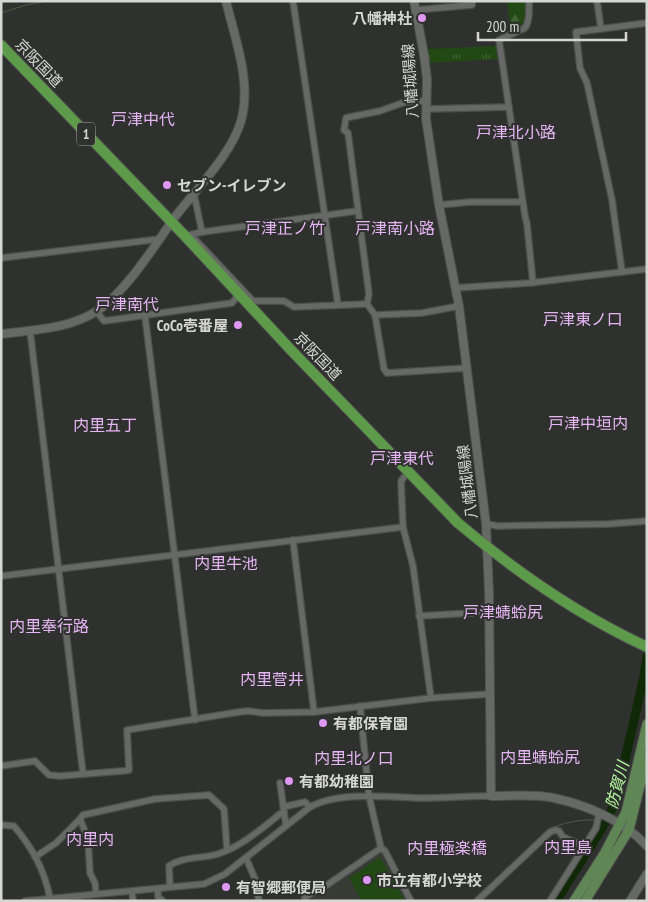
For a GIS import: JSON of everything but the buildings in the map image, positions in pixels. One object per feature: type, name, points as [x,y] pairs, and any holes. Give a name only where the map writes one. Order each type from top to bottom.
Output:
[{"type":"highway","name":"京阪国道","points":[[1,45],[436,510],[488,552],[557,598],[645,650]]},
{"type":"highway","name":"京阪国道","points":[[1,53],[170,225],[188,235],[408,472],[488,552]]},
{"type":"main road","points":[[1,334],[69,324],[96,311],[116,294],[161,239],[228,148],[241,121],[244,79],[226,1]]},
{"type":"main road","name":"八幡城陽線","points":[[414,1],[427,79],[427,105],[439,205],[459,306],[486,524],[492,796]]},
{"type":"main road","points":[[574,901],[604,854],[617,823],[626,812],[647,724]]},
{"type":"main road","points":[[584,901],[629,830],[647,758]]},
{"type":"main road","points":[[492,796],[554,798],[599,814],[617,823],[629,830],[647,846]]},
{"type":"main road","points":[[630,901],[647,874]]},
{"type":"street","points":[[293,1],[338,305]]},
{"type":"street","points":[[416,10],[472,6],[472,1]]},
{"type":"street","points":[[529,1],[528,20],[525,28],[499,40],[527,224],[533,283]]},
{"type":"street","points":[[597,1],[601,29]]},
{"type":"street","points":[[622,272],[612,200],[587,83],[580,68],[576,32],[647,23]]},
{"type":"street","points":[[467,368],[387,373],[384,369],[375,315],[367,304],[369,294],[348,133],[344,130],[346,118],[380,111],[405,102],[427,105],[509,107]]},
{"type":"street","points":[[194,194],[202,232]]},
{"type":"street","points":[[439,205],[470,202],[519,202],[522,200]]},
{"type":"street","points":[[188,235],[357,211]]},
{"type":"street","points":[[188,235],[253,301],[284,301],[294,307],[367,304]]},
{"type":"street","points":[[1,258],[161,239]]},
{"type":"street","points":[[455,288],[533,283],[647,269]]},
{"type":"street","points":[[96,311],[104,321],[232,303],[236,298]]},
{"type":"street","points":[[375,315],[422,313],[459,306]]},
{"type":"street","points":[[145,316],[195,720]]},
{"type":"street","points":[[30,330],[57,569],[83,774]]},
{"type":"street","points":[[404,477],[401,481],[403,526],[413,566],[431,698]]},
{"type":"street","points":[[486,524],[498,526],[608,524],[647,521]]},
{"type":"street","points":[[1,576],[403,526]]},
{"type":"street","points":[[293,540],[314,712]]},
{"type":"street","points":[[419,616],[489,612]]},
{"type":"street","points":[[1,766],[34,761],[49,775],[129,770],[127,730],[248,711],[263,713],[314,712],[431,698],[490,694]]},
{"type":"street","points":[[360,706],[370,796],[381,848],[385,851],[411,901]]},
{"type":"street","points":[[280,783],[286,826]]},
{"type":"street","points":[[35,857],[56,843],[83,814],[155,799],[209,795],[224,809],[227,850]]},
{"type":"street","points":[[25,901],[204,884],[225,874],[310,807],[325,800],[370,796],[423,798],[492,796]]},
{"type":"street","points":[[170,887],[169,866],[178,860],[216,855],[251,837],[284,809],[305,802],[310,807]]},
{"type":"street","points":[[550,901],[596,828],[599,814]]},
{"type":"street","points":[[80,819],[88,839],[90,873],[96,894]]},
{"type":"street","points":[[1,825],[14,826],[27,842],[46,879],[50,898]]},
{"type":"street","points":[[477,901],[550,832],[559,831],[563,837],[584,846]]},
{"type":"street","points":[[305,901],[304,897],[327,886],[381,848]]},
{"type":"street","points":[[246,858],[255,879],[259,901]]},
{"type":"street","points":[[158,888],[158,897],[163,901]]},
{"type":"street","points":[[132,891],[133,901]]},
{"type":"shaded area","name":"市立有都小学校","points":[[378,852],[383,852],[410,901],[307,901],[308,897]]},
{"type":"green space","points":[[507,1],[526,1],[527,15],[523,27],[511,32]]},
{"type":"green space","points":[[498,46],[500,59],[429,63],[427,49]]},
{"type":"green space","points":[[380,857],[405,901],[362,901],[349,878]]},
{"type":"waterway","points":[[1,13],[26,5],[48,1]]},
{"type":"waterway","name":"防賀川","points":[[556,901],[602,828],[615,803],[647,657]]},
{"type":"waterway","points":[[550,829],[572,822],[595,820]]},
{"type":"waterway","points":[[472,901],[501,874]]},
{"type":"place","name":"八幡神社","points":[[422,18]]},
{"type":"place","name":"セブン-イレブン","points":[[167,185]]},
{"type":"place","name":"CoCo壱番屋","points":[[238,325]]},
{"type":"place","name":"有都保育園","points":[[323,723]]},
{"type":"place","name":"有都幼稚園","points":[[289,781]]},
{"type":"place","name":"市立有都小学校","points":[[367,880]]},
{"type":"place","name":"有智郷郵便局","points":[[226,887]]},
{"type":"district","name":"戸津中代","points":[[143,119]]},
{"type":"district","name":"戸津北小路","points":[[516,132]]},
{"type":"district","name":"戸津正ノ竹","points":[[285,228]]},
{"type":"district","name":"戸津南小路","points":[[395,228]]},
{"type":"district","name":"戸津南代","points":[[127,304]]},
{"type":"district","name":"戸津東ノ口","points":[[583,319]]},
{"type":"district","name":"戸津中垣内","points":[[588,423]]},
{"type":"district","name":"内里五丁","points":[[105,425]]},
{"type":"district","name":"戸津東代","points":[[402,458]]},
{"type":"district","name":"内里牛池","points":[[226,563]]},
{"type":"district","name":"戸津蜻蛉尻","points":[[503,612]]},
{"type":"district","name":"内里奉行路","points":[[49,626]]},
{"type":"district","name":"内里菅井","points":[[272,679]]},
{"type":"district","name":"内里蜻蛉尻","points":[[540,757]]},
{"type":"district","name":"内里北ノ口","points":[[354,758]]},
{"type":"district","name":"内里内","points":[[90,839]]},
{"type":"district","name":"内里島","points":[[568,847]]},
{"type":"district","name":"内里極楽橋","points":[[447,848]]}]
